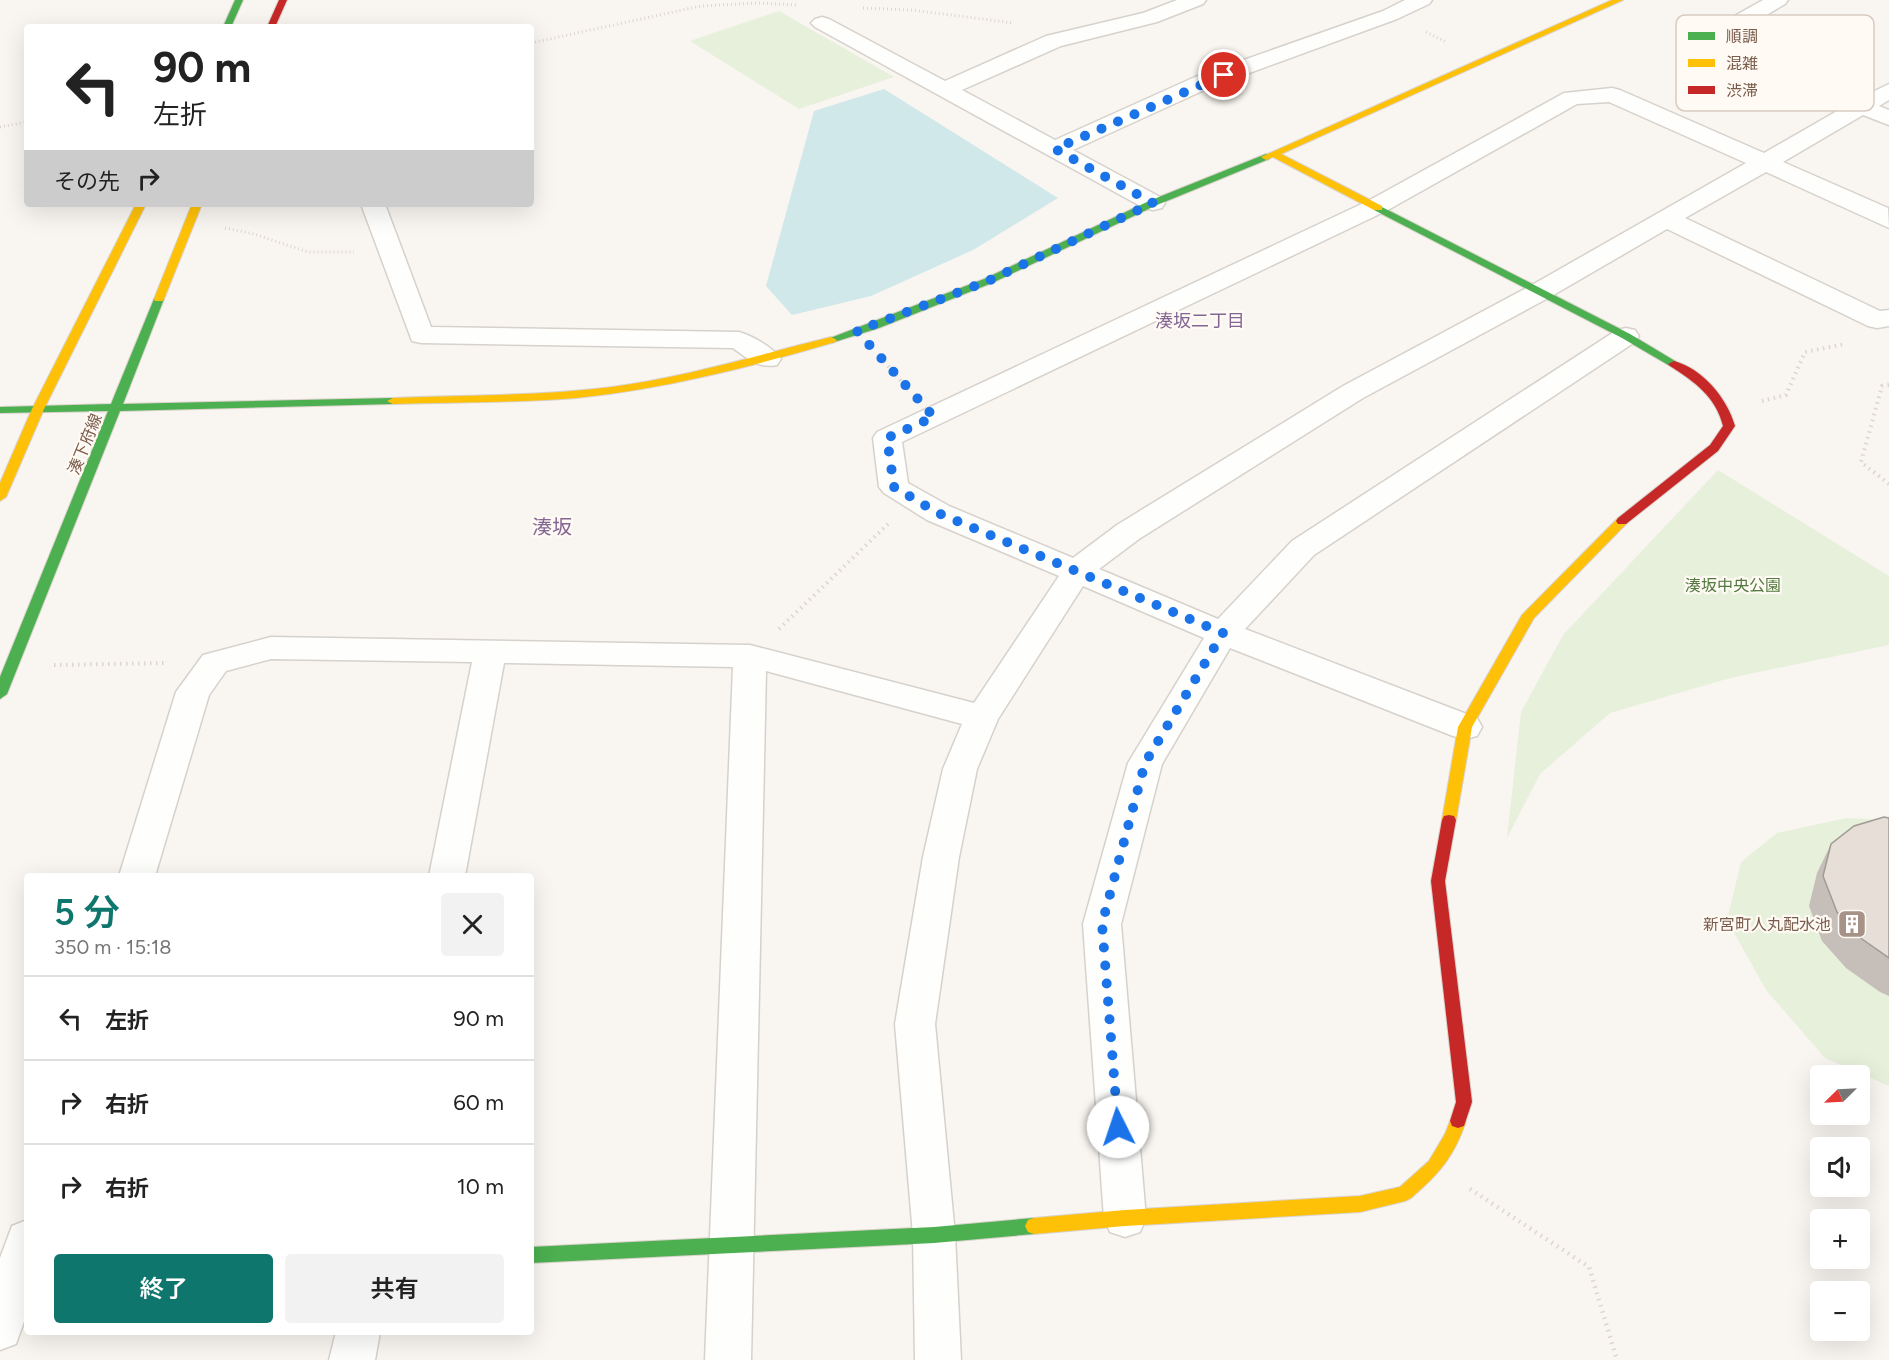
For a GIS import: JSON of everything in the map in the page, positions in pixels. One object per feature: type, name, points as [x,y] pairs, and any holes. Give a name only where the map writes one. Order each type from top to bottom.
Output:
[{"type":"street","points":[[228,24],[239,0]]},
{"type":"street","points":[[271,24],[283,0]]},
{"type":"street","points":[[946,89],[1054,41],[1150,18],[1196,0]]},
{"type":"street","points":[[1055,149],[1203,82],[1390,15],[1422,0]]},
{"type":"street","points":[[0,410],[541,397],[642,385],[768,359],[857,331],[988,281],[1153,203],[1274,154],[1619,0]]},
{"type":"street","points":[[1752,15],[1778,0]]},
{"type":"street","points":[[1362,4],[1390,15]]},
{"type":"street","points":[[822,22],[1153,203]]},
{"type":"street","points":[[1874,100],[1889,91]]},
{"type":"street","points":[[1465,727],[1223,633],[938,513],[894,487],[887,438],[1377,206],[1572,98],[1612,95],[1879,213],[1889,221]]},
{"type":"street","points":[[938,1360],[934,1235],[915,1024],[946,835],[960,769],[982,717],[1078,570],[1128,532],[1353,392],[1541,291],[1854,111]]},
{"type":"street","points":[[1871,111],[1889,118]]},
{"type":"street","points":[[534,1255],[934,1235],[1125,1218],[1360,1204],[1405,1193],[1435,1166],[1453,1136],[1464,1102],[1438,881],[1465,727],[1530,615],[1616,525],[1714,448],[1729,426],[1726,409],[1698,378],[1626,336],[1541,291],[1274,154]]},
{"type":"street","points":[[0,497],[38,409],[139,207]]},
{"type":"street","name":"湊下府線","points":[[0,694],[117,408],[196,207]]},
{"type":"street","points":[[374,207],[422,335],[739,340],[768,359]]},
{"type":"street","points":[[1667,219],[1877,320],[1889,318]]},
{"type":"street","points":[[1125,1218],[1102,924],[1145,763],[1223,633],[1303,548],[1626,336]]},
{"type":"street","points":[[139,873],[194,692],[215,663],[271,648],[750,656],[982,717]]},
{"type":"street","points":[[448,873],[490,652]]},
{"type":"street","points":[[728,1360],[750,656]]},
{"type":"street","points":[[0,1329],[23,1267]]},
{"type":"street","points":[[352,1360],[357,1335]]},
{"type":"path","points":[[705,0],[708,5]]},
{"type":"path","points":[[1390,15],[1485,60]]},
{"type":"path","points":[[0,127],[24,123]]},
{"type":"path","points":[[188,227],[233,228],[304,251],[340,254],[389,247]]},
{"type":"path","points":[[857,331],[934,417]]},
{"type":"path","points":[[1726,409],[1786,395],[1805,352],[1847,343]]},
{"type":"path","points":[[1889,385],[1882,386],[1861,462],[1889,483]]},
{"type":"path","points":[[750,656],[914,499]]},
{"type":"path","points":[[12,666],[215,663]]},
{"type":"path","points":[[1435,1166],[1589,1267],[1617,1360]]},
{"type":"green space","points":[[779,11],[894,77],[799,109],[690,41]]},
{"type":"green space","name":"湊坂中央公園","points":[[1718,470],[1889,576],[1889,645],[1730,678],[1610,713],[1540,774],[1507,838],[1521,712],[1563,635]]},
{"type":"green space","points":[[1847,818],[1889,820],[1889,1086],[1870,1078],[1870,1065],[1841,1065],[1825,1058],[1766,990],[1727,920],[1741,862],[1777,833]]},
{"type":"water","points":[[884,89],[1058,198],[973,250],[871,296],[792,315],[766,286],[814,111]]},
{"type":"building","points":[[1884,817],[1889,818],[1889,958],[1862,939],[1837,912],[1823,876],[1831,844],[1854,826]]},
{"type":"traffic: fast","points":[[228,24],[239,0]]},
{"type":"traffic: fast","points":[[831,340],[875,326],[988,281],[1153,203],[1266,157]]},
{"type":"traffic: fast","points":[[1378,208],[1626,336],[1674,364]]},
{"type":"traffic: fast","points":[[0,694],[159,299]]},
{"type":"traffic: fast","points":[[0,410],[393,401]]},
{"type":"traffic: fast","points":[[534,1255],[934,1235],[1034,1226]]},
{"type":"traffic: slow","points":[[1266,157],[1619,0]]},
{"type":"traffic: slow","points":[[1274,154],[1378,208]]},
{"type":"traffic: slow","points":[[0,497],[38,409],[139,207]]},
{"type":"traffic: slow","points":[[159,299],[196,207]]},
{"type":"traffic: slow","points":[[393,401],[521,398],[613,390],[723,369],[831,340]]},
{"type":"traffic: slow","points":[[1449,820],[1465,727],[1529,615],[1622,521]]},
{"type":"traffic: slow","points":[[1034,1226],[1125,1218],[1360,1204],[1405,1193],[1435,1166],[1453,1136],[1458,1121]]},
{"type":"traffic: jam","points":[[272,24],[283,0]]},
{"type":"traffic: jam","points":[[1622,521],[1714,448],[1729,426],[1722,406],[1709,389],[1674,364]]},
{"type":"traffic: jam","points":[[1449,820],[1438,881],[1464,1102],[1458,1121]]},
{"type":"place","name":"新宮町人丸配水池","points":[[1852,924]]},
{"type":"district","name":"湊坂二丁目","points":[[1200,321]]},
{"type":"district","name":"湊坂","points":[[552,527]]},
{"type":"route","points":[[1118,1127],[1102,924],[1145,763],[1223,633],[938,513],[894,487],[887,438],[934,417],[857,331],[988,281],[1153,203],[1055,149],[1203,82],[1224,75]]}]
